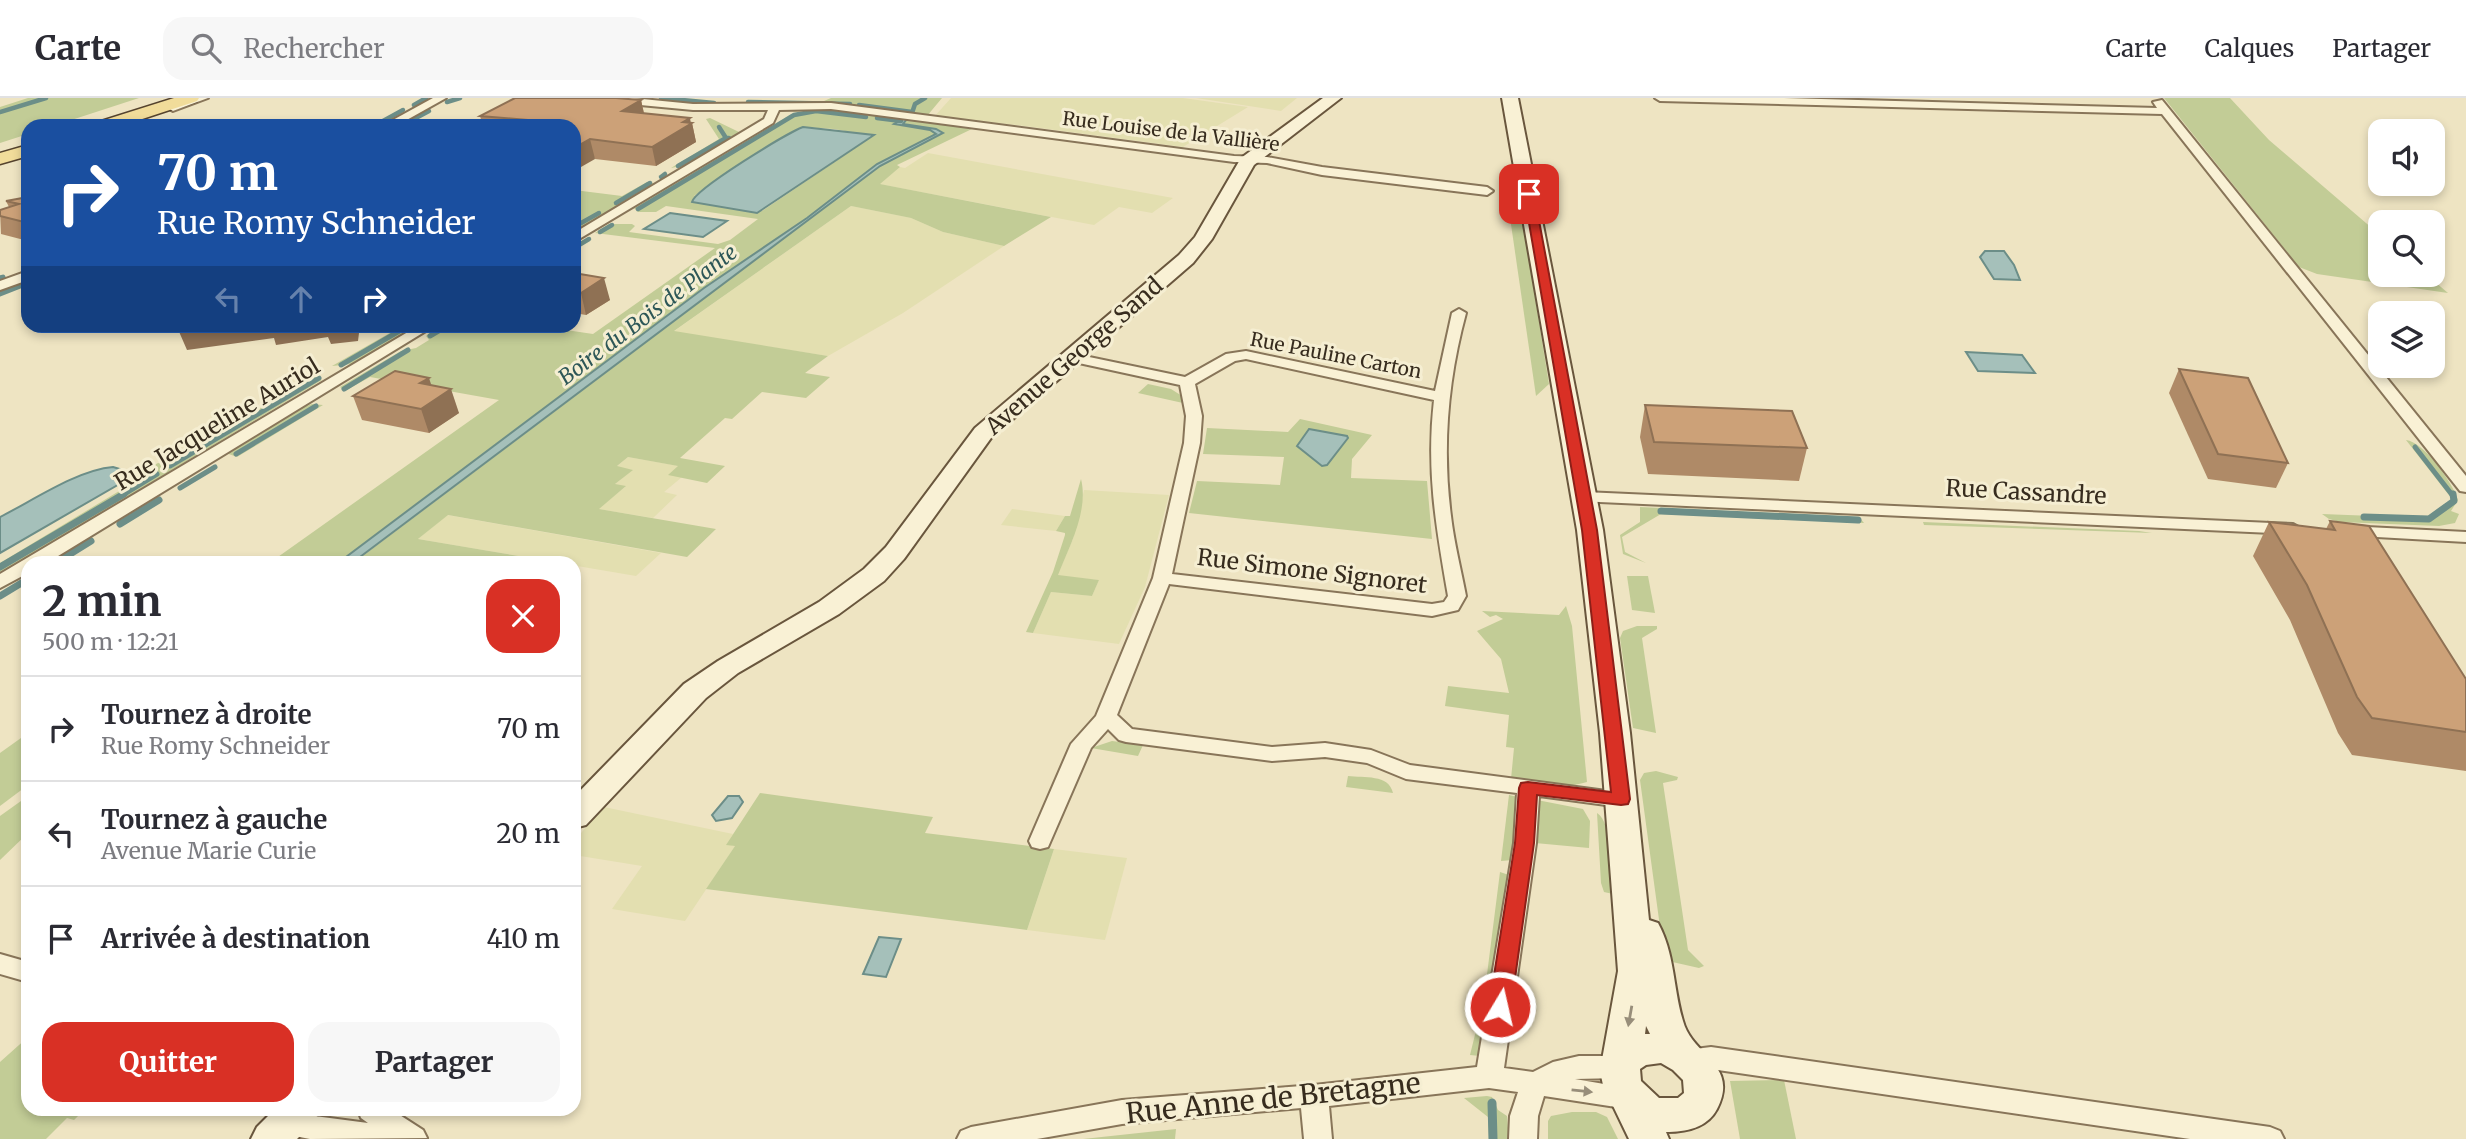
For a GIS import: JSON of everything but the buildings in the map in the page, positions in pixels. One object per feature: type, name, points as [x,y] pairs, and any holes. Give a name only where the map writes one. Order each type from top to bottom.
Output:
[{"type":"main road","points":[[126,119],[191,98]]},
{"type":"main road","points":[[1250,159],[1296,128],[1333,98]]},
{"type":"main road","points":[[1510,98],[1584,497],[1621,799],[1636,971],[1626,1083],[1649,1139]]},
{"type":"main road","points":[[0,159],[21,152]]},
{"type":"main road","name":"Avenue George Sand","points":[[581,810],[695,691],[728,667],[829,608],[874,575],[901,545],[983,433],[1193,252],[1250,159]]},
{"type":"main road","points":[[1629,875],[1657,974],[1664,1024],[1698,1083]]},
{"type":"main road","points":[[1661,1048],[1698,1083],[1683,1115],[1662,1116],[1641,1108],[1626,1083],[1632,1052],[1661,1048]]},
{"type":"street","points":[[137,119],[203,98]]},
{"type":"street","points":[[401,119],[441,98]]},
{"type":"street","name":"Rue Louise de la Vallière","points":[[598,98],[693,107],[838,107],[1296,164],[1322,171],[1487,191]]},
{"type":"street","points":[[1660,98],[2165,111]]},
{"type":"street","points":[[2155,98],[2466,487]]},
{"type":"street","points":[[581,234],[769,121],[775,107]]},
{"type":"street","points":[[0,286],[21,278]]},
{"type":"street","points":[[1443,397],[1459,313]]},
{"type":"street","name":"Rue Jacqueline Auriol","points":[[42,556],[416,333]]},
{"type":"street","name":"Rue Pauline Carton","points":[[1187,382],[1231,357],[1247,355],[1443,397]]},
{"type":"street","points":[[1040,841],[1082,744],[1094,734],[1106,716],[1162,578],[1192,443],[1194,416],[1187,382],[1070,357]]},
{"type":"street","name":"Rue Simone Signoret","points":[[1162,578],[1432,610],[1446,609],[1455,603],[1458,596],[1441,509],[1443,397]]},
{"type":"street","name":"Rue Cassandre","points":[[1584,497],[2466,537]]},
{"type":"street","name":"Rue Jacqueline Auriol","points":[[0,582],[21,569]]},
{"type":"street","points":[[1106,716],[1126,735]]},
{"type":"street","points":[[1082,744],[1099,737],[1126,735],[1272,754],[1325,750],[1371,757],[1406,772],[1621,799]]},
{"type":"street","points":[[1489,1077],[1525,843],[1528,788]]},
{"type":"street","points":[[0,964],[21,970]]},
{"type":"street","points":[[1698,1083],[1777,1067],[2270,1139]]},
{"type":"street","name":"Rue Anne de Bretagne","points":[[971,1139],[1122,1112],[1314,1096],[1489,1077],[1535,1084],[1626,1083]]},
{"type":"street","points":[[1523,1139],[1523,1109],[1535,1084]]},
{"type":"street","points":[[1314,1096],[1318,1139]]},
{"type":"street","points":[[380,1116],[414,1139]]},
{"type":"street","points":[[285,1124],[403,1139]]},
{"type":"shaded area","points":[[951,98],[1183,98],[1248,107],[1183,147],[934,117]]},
{"type":"shaded area","points":[[1196,98],[1297,98],[1281,111]]},
{"type":"shaded area","points":[[928,153],[1173,198],[1152,213],[1119,207],[1094,225],[879,184],[900,167],[905,168]]},
{"type":"shaded area","points":[[851,206],[911,218],[943,232],[1004,246],[903,313],[828,356],[673,332]]},
{"type":"shaded area","points":[[628,457],[679,466],[682,477],[664,492],[677,495],[653,518],[598,509],[625,487],[614,485],[632,470],[616,467]]},
{"type":"shaded area","points":[[1084,490],[1169,495],[1145,587],[1119,644],[1033,633],[1051,592],[1092,596],[1099,580],[1057,576],[1073,539]]},
{"type":"shaded area","points":[[1012,509],[1065,516],[1056,531],[1001,525]]},
{"type":"shaded area","points":[[447,515],[661,553],[636,576],[581,567],[581,556],[518,556],[418,539]]},
{"type":"shaded area","points":[[604,807],[733,834],[727,844],[735,846],[685,921],[612,909],[642,866],[581,856],[581,833]]},
{"type":"shaded area","points":[[1054,849],[1127,858],[1105,940],[1027,930]]},
{"type":"green space","points":[[28,98],[139,98],[74,119],[21,119],[21,136],[0,143],[0,107]]},
{"type":"green space","points":[[831,98],[942,98],[927,116],[832,104],[743,105],[824,101]]},
{"type":"green space","points":[[2164,98],[2230,98],[2269,140],[2368,225],[2368,281],[2317,274],[2299,267]]},
{"type":"green space","points":[[811,107],[902,119],[895,122],[897,125],[930,130],[936,134],[877,164],[807,218],[704,288],[347,556],[279,556],[499,400],[370,377],[345,391],[340,387],[401,351],[416,348],[429,340],[426,336],[430,333],[593,334],[715,248],[595,233],[609,224],[632,224],[635,226],[629,232],[718,244],[730,240],[758,219],[666,206],[656,212],[638,212],[634,208],[790,115],[826,109],[791,112]],"holes":[[[803,127],[873,136],[762,211],[694,196],[758,152]]]},
{"type":"green space","points":[[710,118],[739,132],[686,165],[671,168],[719,139],[706,119]]},
{"type":"green space","points":[[907,119],[974,128],[897,165],[900,167],[880,184],[1051,217],[1004,246],[943,232],[911,218],[851,206],[674,331],[828,356],[805,373],[830,377],[806,398],[762,392],[732,419],[725,418],[680,458],[725,466],[707,483],[668,475],[678,466],[628,457],[617,466],[633,470],[615,484],[626,486],[599,509],[716,529],[687,557],[448,515],[418,539],[518,556],[363,556],[880,166],[943,133],[902,123]]},
{"type":"green space","points":[[647,182],[654,183],[581,228],[581,191],[622,196]]},
{"type":"green space","points":[[1507,197],[1519,198],[1549,384],[1536,396]]},
{"type":"green space","points":[[2407,287],[2441,287],[2448,293]]},
{"type":"green space","points":[[390,333],[405,333],[352,364],[332,366]]},
{"type":"green space","points":[[314,377],[322,380],[28,556],[21,556],[21,560],[0,573],[0,563],[149,473],[143,471],[158,463],[165,464]]},
{"type":"green space","points":[[1148,384],[1171,389],[1182,396],[1183,403],[1138,393]]},
{"type":"green space","points":[[312,404],[323,405],[237,457],[226,453],[301,408]]},
{"type":"green space","points":[[1300,419],[1372,435],[1352,459],[1351,478],[1427,481],[1432,539],[1189,513],[1197,481],[1280,485],[1284,457],[1203,454],[1207,428],[1288,432]]},
{"type":"green space","points":[[2406,440],[2413,442],[2429,455],[2450,483],[2458,500],[2451,511],[2459,514],[2455,523],[2439,526],[2340,522],[2322,514],[2425,518],[2452,499]]},
{"type":"green space","points":[[1081,479],[1083,491],[1080,516],[1058,575],[1099,580],[1092,596],[1051,592],[1033,633],[1026,632],[1053,572],[1065,535],[1056,531],[1065,516],[1070,516]]},
{"type":"green space","points":[[1640,507],[1853,517],[1860,518],[1864,523],[1661,514],[1622,537],[1625,552],[1646,563],[1623,554],[1620,535],[1640,522]]},
{"type":"green space","points":[[1923,522],[2139,531],[2152,533],[1924,525]]},
{"type":"green space","points":[[1627,576],[1648,576],[1655,613],[1632,610]]},
{"type":"green space","points":[[1566,606],[1572,626],[1587,782],[1559,785],[1511,779],[1514,748],[1506,747],[1509,715],[1445,706],[1448,686],[1509,693],[1501,659],[1477,631],[1503,619],[1496,615],[1490,617],[1482,611],[1559,615]]},
{"type":"green space","points":[[1637,626],[1657,626],[1657,629],[1642,638],[1656,733],[1633,728],[1620,638],[1623,631]]},
{"type":"green space","points":[[21,738],[21,790],[0,806],[0,753]]},
{"type":"green space","points":[[1112,741],[1143,745],[1138,756],[1091,748]]},
{"type":"green space","points":[[1656,771],[1678,777],[1677,780],[1663,783],[1688,950],[1704,966],[1699,968],[1668,961],[1663,949],[1640,780],[1644,773]]},
{"type":"green space","points":[[1348,776],[1381,780],[1391,787],[1393,793],[1346,787]]},
{"type":"green space","points":[[760,793],[933,817],[925,833],[1054,849],[1027,930],[706,889],[735,846],[726,845]]},
{"type":"green space","points":[[1509,795],[1518,797],[1513,860],[1501,861]]},
{"type":"green space","points":[[1537,800],[1583,809],[1590,821],[1589,848],[1535,843]]},
{"type":"green space","points":[[21,801],[21,840],[0,860],[0,816]]},
{"type":"green space","points":[[1597,813],[1609,838],[1613,894],[1604,892],[1601,883]]},
{"type":"green space","points":[[1500,872],[1509,875],[1480,1056],[1470,1055],[1484,998]]},
{"type":"green space","points":[[21,1043],[21,1116],[78,1116],[74,1120],[67,1118],[46,1139],[0,1139],[0,1062]]},
{"type":"green space","points":[[1784,1080],[1796,1139],[1740,1139],[1730,1081]]},
{"type":"green space","points":[[1492,1097],[1498,1110],[1507,1116],[1509,1139],[1489,1139],[1488,1117],[1464,1098]]},
{"type":"green space","points":[[1572,1112],[1596,1112],[1607,1117],[1618,1139],[1548,1139],[1548,1121],[1551,1116]]},
{"type":"green space","points":[[1176,1129],[1175,1139],[1083,1139]]},
{"type":"water","points":[[907,119],[903,124],[936,129],[943,133],[880,166],[361,556],[347,556],[704,288],[807,218],[877,164],[936,134],[930,130],[894,124]]},
{"type":"water","points":[[803,127],[874,135],[757,213],[692,202],[724,174]]},
{"type":"water","points":[[670,213],[727,221],[703,237],[644,229]]},
{"type":"water","points":[[1985,251],[2004,251],[2020,280],[1994,279],[1980,257]]},
{"type":"water","points":[[1966,352],[2022,355],[2035,373],[1978,371]]},
{"type":"water","points":[[1309,429],[1348,438],[1327,465],[1322,466],[1297,446]]},
{"type":"water","points":[[113,467],[133,473],[128,479],[0,553],[0,517],[70,480],[99,469]]},
{"type":"water","points":[[728,796],[739,796],[743,802],[732,818],[716,821],[712,815]]},
{"type":"water","points":[[879,937],[901,939],[886,977],[863,974]]},
{"type":"waterway","points":[[0,112],[46,98]]},
{"type":"waterway","points":[[414,105],[426,98]]},
{"type":"waterway","points":[[447,102],[460,98]]},
{"type":"waterway","points":[[661,98],[714,103]]},
{"type":"waterway","name":"Boire du Bois de Plante","points":[[912,113],[915,104],[925,98]]},
{"type":"waterway","points":[[748,102],[850,104]]},
{"type":"waterway","points":[[859,105],[912,112]]},
{"type":"waterway","points":[[387,119],[403,110]]},
{"type":"waterway","points":[[414,119],[429,111]]},
{"type":"waterway","points":[[638,209],[794,115],[816,111],[866,117]]},
{"type":"waterway","points":[[877,118],[901,121]]},
{"type":"waterway","points":[[719,127],[726,138]]},
{"type":"waterway","points":[[678,166],[726,138]]},
{"type":"waterway","points":[[661,177],[665,174]]},
{"type":"waterway","points":[[616,203],[650,183]]},
{"type":"waterway","points":[[581,223],[599,213]]},
{"type":"waterway","points":[[600,232],[612,225]]},
{"type":"waterway","points":[[581,244],[589,239]]},
{"type":"waterway","points":[[0,294],[21,286]]},
{"type":"waterway","points":[[341,365],[396,333]]},
{"type":"waterway","points":[[430,336],[435,333]]},
{"type":"waterway","points":[[344,389],[408,350]]},
{"type":"waterway","points":[[170,466],[319,378]]},
{"type":"waterway","points":[[236,454],[316,406]]},
{"type":"waterway","points":[[2415,447],[2453,496]]},
{"type":"waterway","points":[[180,488],[215,467]]},
{"type":"waterway","points":[[121,496],[157,474]]},
{"type":"waterway","points":[[0,567],[124,494]]},
{"type":"waterway","points":[[2364,517],[2429,519],[2454,501],[2453,494]]},
{"type":"waterway","points":[[120,524],[159,500]]},
{"type":"waterway","points":[[1661,511],[1858,520]]},
{"type":"waterway","points":[[67,556],[91,541]]},
{"type":"waterway","points":[[0,596],[21,583]]},
{"type":"waterway","points":[[1492,1103],[1493,1139]]},
{"type":"route","points":[[1500,1007],[1525,843],[1528,788],[1621,799],[1590,530],[1529,194]]}]
